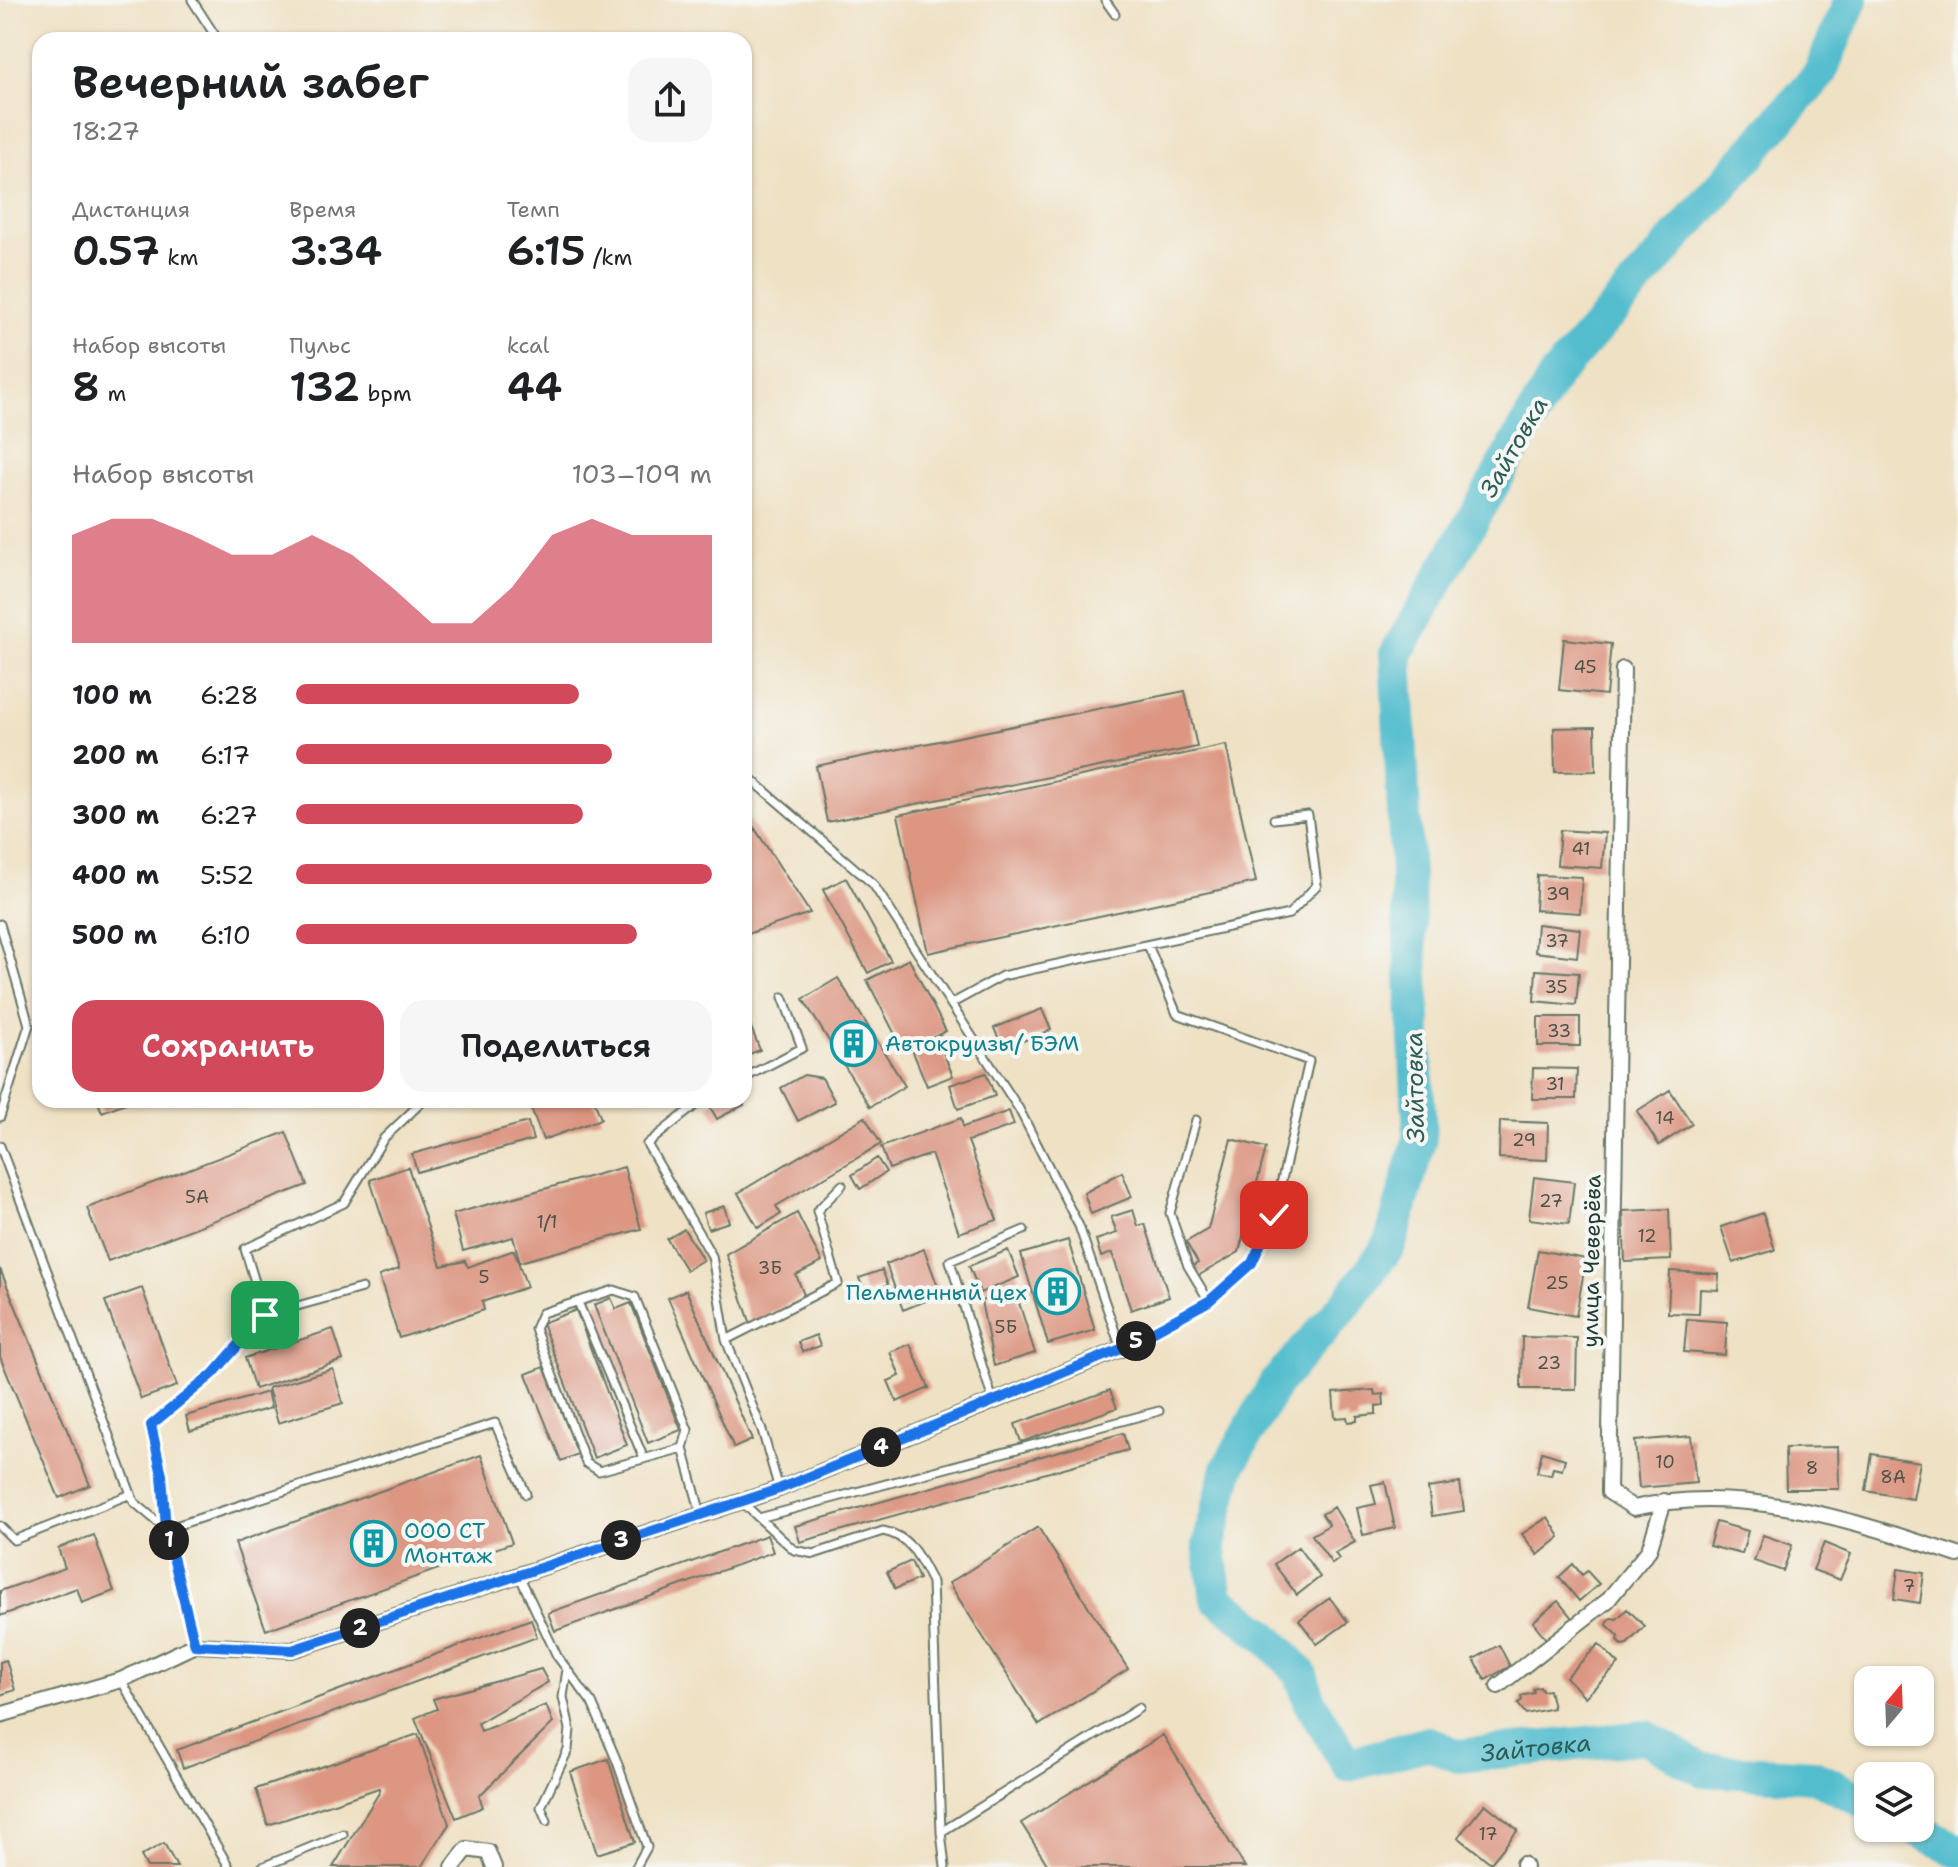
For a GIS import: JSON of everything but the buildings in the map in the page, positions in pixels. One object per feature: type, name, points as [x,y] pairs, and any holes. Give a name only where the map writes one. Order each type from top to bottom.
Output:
[{"type":"street","name":"улица Чеверёва","points":[[1623,669],[1609,1492],[1634,1508],[1664,1501],[1764,1503],[1863,1523],[1958,1555]]},
{"type":"street","points":[[0,1715],[121,1680],[195,1645],[292,1650],[779,1489],[1121,1349]]},
{"type":"street","points":[[1498,1686],[1607,1601],[1649,1550],[1664,1501]]},
{"type":"street","points":[[453,1867],[467,1849],[488,1852],[494,1867]]},
{"type":"lane","points":[[192,0],[213,32]]},
{"type":"lane","points":[[1105,0],[1115,14]]},
{"type":"lane","points":[[752,780],[873,884],[951,1004],[1019,1109],[1079,1226],[1121,1349],[1209,1301],[1252,1263],[1274,1215],[1309,1061],[1177,1014],[1148,945]]},
{"type":"lane","points":[[951,1004],[1002,976],[1289,914],[1317,885],[1308,815],[1274,819]]},
{"type":"lane","points":[[0,924],[29,1025],[0,1117]]},
{"type":"lane","points":[[752,1074],[802,1048],[783,997]]},
{"type":"lane","points":[[265,1315],[245,1249],[344,1203],[384,1138],[416,1108]]},
{"type":"lane","points":[[692,1108],[647,1144],[712,1256],[726,1340],[762,1430],[779,1489]]},
{"type":"lane","points":[[1196,1120],[1170,1213],[1188,1266],[1209,1301]]},
{"type":"lane","points":[[0,1146],[134,1502],[166,1529]]},
{"type":"lane","points":[[726,1340],[838,1283],[817,1211],[842,1185]]},
{"type":"lane","points":[[993,1401],[950,1261],[1024,1230]]},
{"type":"lane","points":[[195,1645],[166,1529],[162,1475],[151,1425],[213,1374],[265,1315],[362,1288]]},
{"type":"lane","points":[[683,1448],[599,1471],[586,1463],[535,1329],[542,1313],[614,1290],[635,1297],[688,1430],[683,1448],[701,1514]]},
{"type":"lane","points":[[578,1302],[644,1459]]},
{"type":"lane","points":[[759,1518],[1159,1411]]},
{"type":"lane","points":[[166,1529],[495,1423],[526,1494]]},
{"type":"lane","points":[[0,1526],[14,1540],[131,1494]]},
{"type":"lane","points":[[741,1501],[794,1550],[814,1554],[883,1531],[895,1533],[913,1547],[932,1582],[941,1832],[945,1867]]},
{"type":"lane","points":[[519,1575],[557,1656],[592,1703],[616,1759],[647,1847],[636,1867]]},
{"type":"lane","points":[[547,1821],[541,1807],[568,1750],[570,1729],[563,1697],[567,1669]]},
{"type":"lane","points":[[121,1680],[229,1867]]},
{"type":"lane","points":[[941,1832],[1139,1708]]},
{"type":"lane","points":[[262,1867],[343,1834]]},
{"type":"waterway","name":"Зайтовка","points":[[1851,0],[1819,75],[1555,376],[1396,654],[1420,1138],[1390,1244],[1348,1301],[1275,1384],[1228,1468],[1209,1545],[1217,1598],[1265,1636],[1300,1672],[1311,1704],[1348,1765],[1429,1743],[1458,1756],[1646,1737],[1702,1770],[1814,1776],[1854,1797]]},
{"type":"waterway","name":"Зайтовка","points":[[1934,1838],[1958,1851]]},
{"type":"place","name":"Автокруизы/ БЭМ","points":[[854,1043]]},
{"type":"place","name":"Пельменный цех","points":[[1058,1292]]},
{"type":"place","name":"ООО СТ Монтаж","points":[[373,1543]]},
{"type":"route","points":[[265,1315],[213,1374],[151,1425],[162,1475],[166,1529],[195,1645],[292,1650],[779,1489],[1121,1349],[1209,1301],[1252,1263],[1274,1215]]}]
